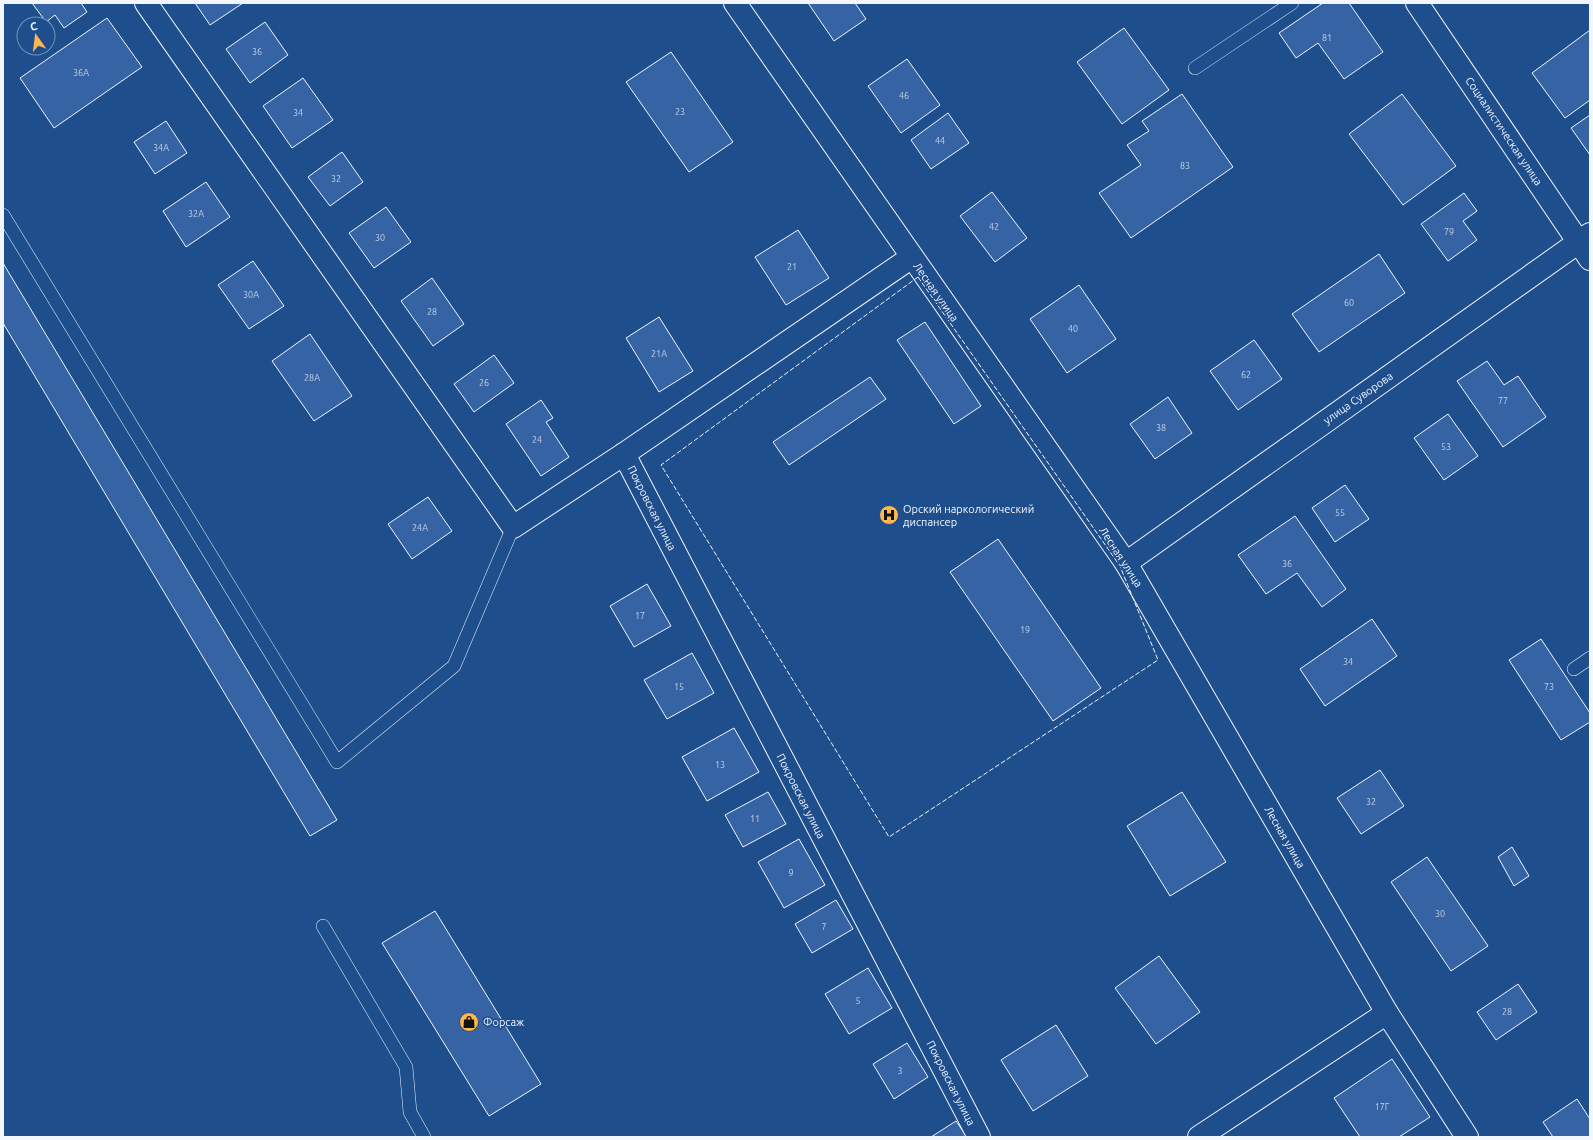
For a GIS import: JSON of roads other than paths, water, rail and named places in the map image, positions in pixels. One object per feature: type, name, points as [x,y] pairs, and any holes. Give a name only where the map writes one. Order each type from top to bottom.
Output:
[{"type":"street","points":[[146,3],[513,527],[624,454],[912,257]]},
{"type":"street","name":"Лесная улица","points":[[735,3],[1126,563],[1387,1013],[1468,1137]]},
{"type":"street","name":"Социалистическая улица","points":[[1417,3],[1586,245]]},
{"type":"street","name":"улица Суворова","points":[[1126,563],[1586,245]]},
{"type":"street","name":"Покровская улица","points":[[624,454],[979,1137]]},
{"type":"street","points":[[1199,1137],[1387,1013]]},
{"type":"lane","points":[[1195,68],[1292,3]]},
{"type":"lane","points":[[3,216],[337,762],[454,666],[513,527]]},
{"type":"lane","points":[[1574,669],[1590,658]]},
{"type":"lane","points":[[323,926],[406,1067],[410,1112],[424,1137]]},
{"type":"place","name":"Орский наркологический диспансер","points":[[889,515]]},
{"type":"place","name":"Форсаж","points":[[469,1022]]}]
